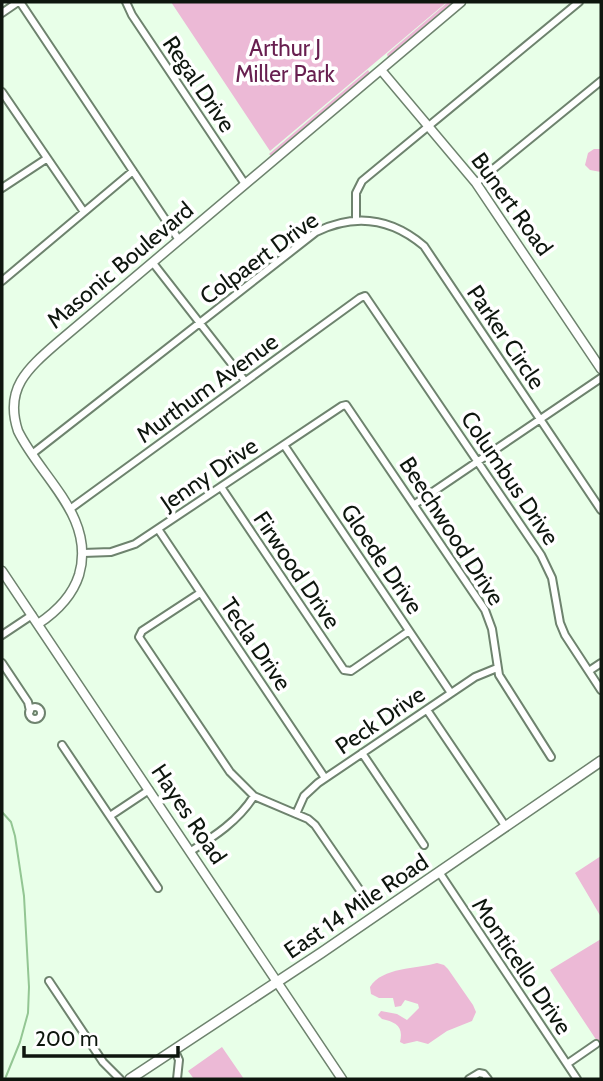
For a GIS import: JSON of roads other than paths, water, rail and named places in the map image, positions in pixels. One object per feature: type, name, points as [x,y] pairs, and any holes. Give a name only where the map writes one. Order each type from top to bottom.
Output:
[{"type":"main road","name":"East 14 Mile Road","points":[[130,1079],[276,983],[601,761]]},
{"type":"street","points":[[2,13],[19,2],[179,240]]},
{"type":"street","name":"Regal Drive","points":[[126,2],[245,184]]},
{"type":"street","name":"Masonic Boulevard","points":[[38,624],[56,611],[70,593],[77,581],[83,553],[79,528],[70,509],[18,431],[14,416],[15,396],[23,376],[37,360],[461,2]]},
{"type":"street","name":"Colpaert Drive","points":[[32,454],[316,232],[334,224],[356,220],[357,187],[428,125],[579,2]]},
{"type":"street","name":"Bunert Road","points":[[381,70],[476,183],[601,369]]},
{"type":"street","points":[[476,183],[601,81]]},
{"type":"street","points":[[2,92],[84,212]]},
{"type":"street","points":[[2,188],[46,159]]},
{"type":"street","points":[[2,281],[133,171]]},
{"type":"street","name":"Parker Circle","points":[[356,220],[390,224],[424,246],[601,510]]},
{"type":"street","points":[[153,263],[245,381]]},
{"type":"street","name":"Murthum Avenue","points":[[70,509],[365,296]]},
{"type":"street","name":"Columbus Drive","points":[[365,296],[548,567],[555,587],[562,629],[601,691]]},
{"type":"street","points":[[415,504],[601,378]]},
{"type":"street","name":"Jenny Drive","points":[[83,553],[120,550],[135,544],[346,405]]},
{"type":"street","name":"Beechwood Drive","points":[[346,405],[485,610],[492,629],[497,668],[503,683],[551,757]]},
{"type":"street","name":"Gloede Drive","points":[[284,445],[451,693]]},
{"type":"street","name":"Firwood Drive","points":[[221,487],[346,671],[351,671],[409,631]]},
{"type":"street","name":"Tecla Drive","points":[[158,529],[325,778]]},
{"type":"street","name":"Hayes Road","points":[[2,571],[342,1079]]},
{"type":"street","points":[[200,593],[139,635],[230,772],[254,796],[316,825],[359,889]]},
{"type":"street","points":[[2,635],[32,615]]},
{"type":"street","points":[[2,663],[33,709]]},
{"type":"street","points":[[589,671],[601,663]]},
{"type":"street","name":"Peck Drive","points":[[296,814],[304,796],[325,778],[475,677],[497,668]]},
{"type":"street","points":[[427,710],[506,827]]},
{"type":"street","points":[[62,745],[158,888]]},
{"type":"street","points":[[362,753],[424,845]]},
{"type":"street","points":[[110,816],[149,790]]},
{"type":"street","points":[[191,851],[225,828],[254,796]]},
{"type":"street","name":"Monticello Drive","points":[[439,872],[577,1079]]},
{"type":"street","points":[[49,981],[105,1065],[120,1079]]},
{"type":"street","points":[[567,1064],[596,1044]]},
{"type":"street","points":[[175,1051],[179,1060],[177,1079]]},
{"type":"street","points":[[469,1079],[480,1073],[488,1079]]},
{"type":"waterway","points":[[2,812],[11,822],[15,836],[24,896],[29,987],[28,1013],[5,1079]]},
{"type":"park label","name":"Arthur J Miller Park","points":[[285,61]]}]
